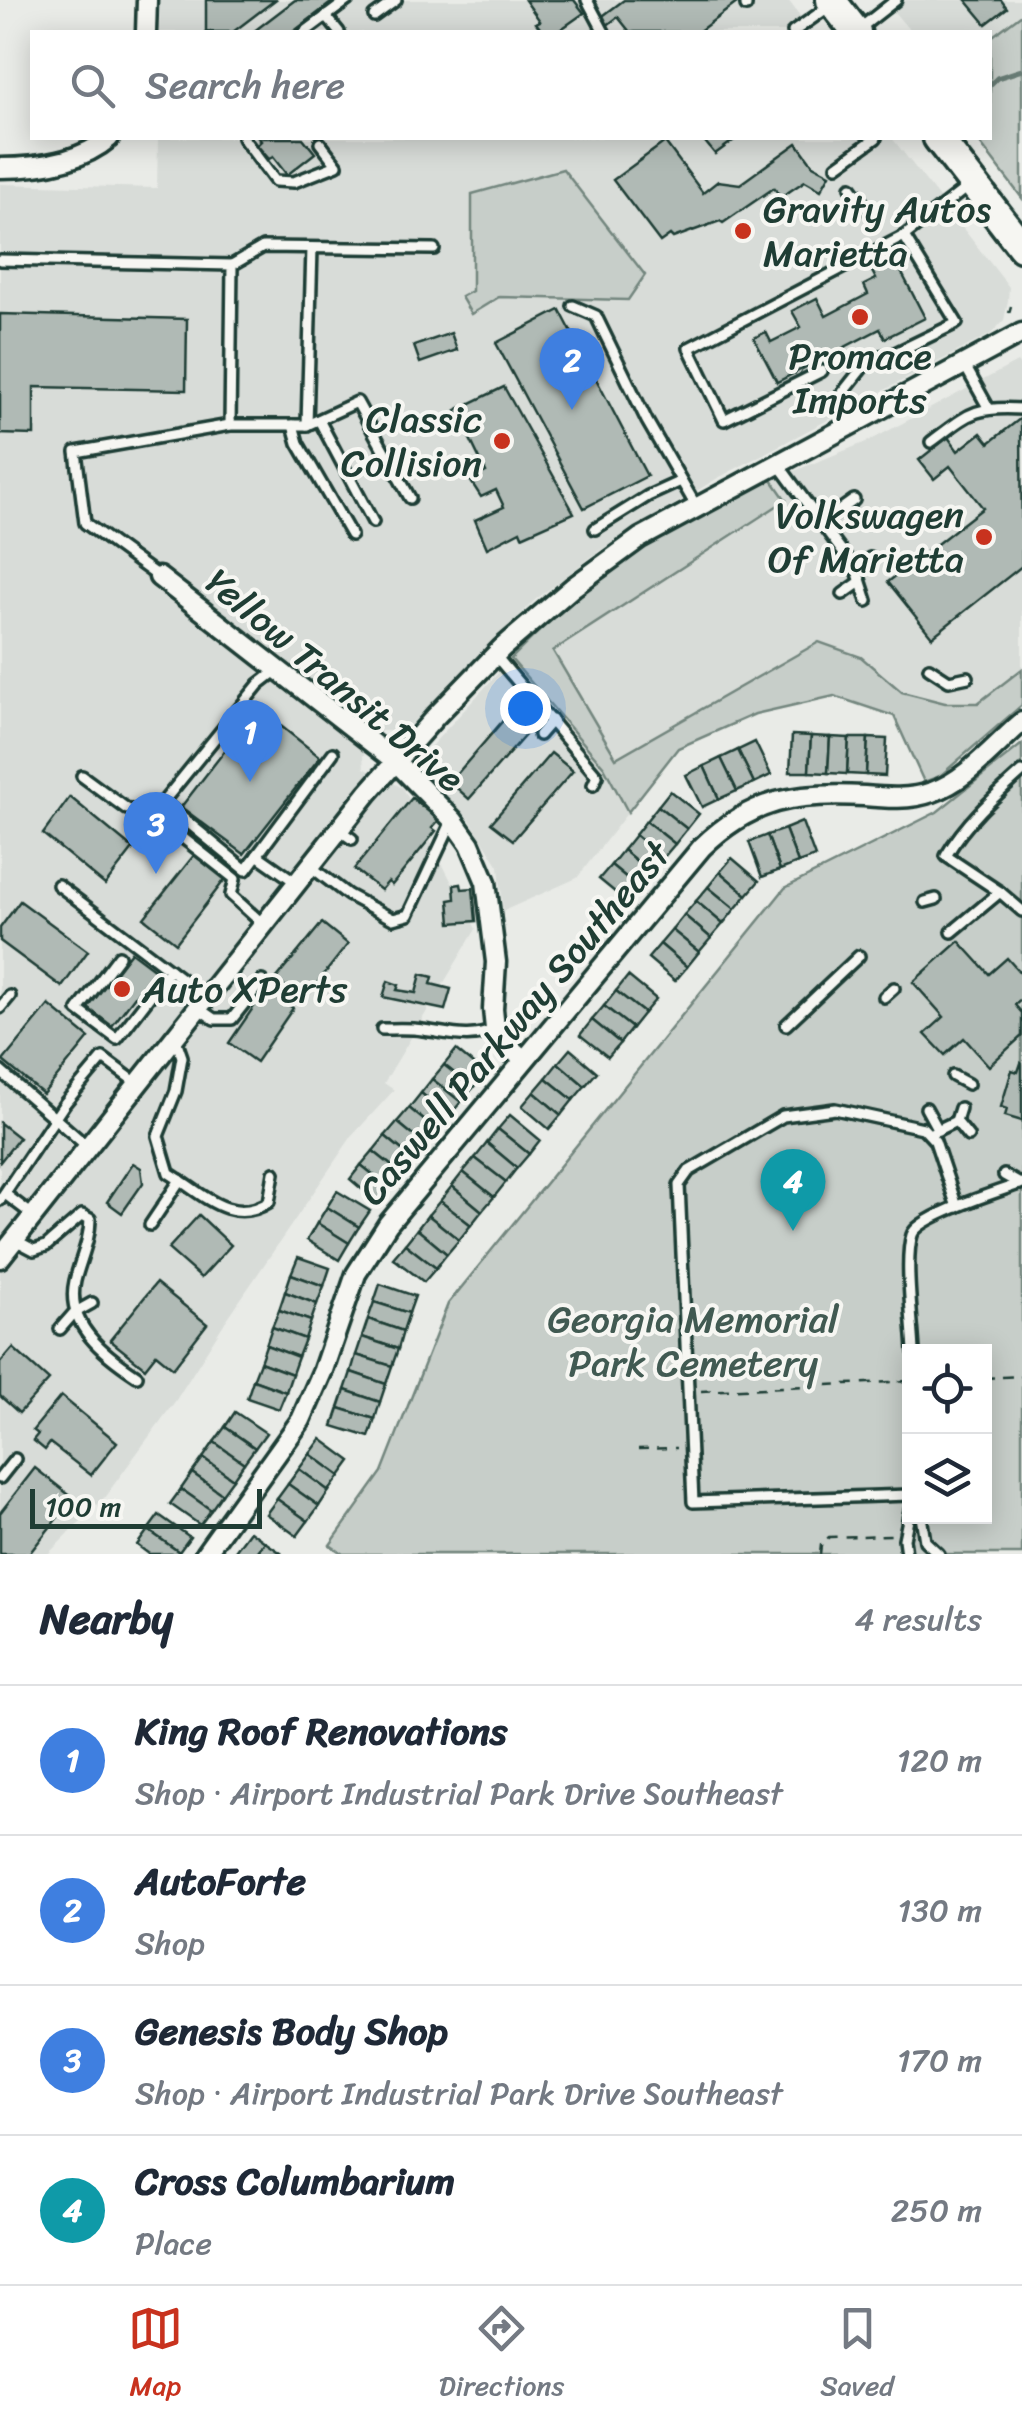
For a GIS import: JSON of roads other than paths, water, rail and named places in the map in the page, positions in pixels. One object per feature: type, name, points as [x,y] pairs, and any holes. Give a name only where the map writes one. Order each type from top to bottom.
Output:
[{"type":"main road","points":[[832,2],[854,30]]},
{"type":"main road","points":[[940,140],[1021,246]]},
{"type":"street","points":[[146,0],[146,30]]},
{"type":"street","points":[[0,168],[35,168],[98,147],[107,140]]},
{"type":"street","points":[[0,1258],[310,866],[345,834],[375,798],[395,762],[495,655],[572,588],[640,538],[1022,333]]},
{"type":"street","name":"Yellow Transit Drive","points":[[158,578],[395,762],[453,820],[470,844],[486,882],[496,962],[495,1028]]},
{"type":"street","name":"Caswell Parkway Southeast","points":[[205,1554],[301,1420],[323,1370],[351,1286],[375,1244],[702,846],[735,819],[788,798],[909,798],[933,792],[952,782],[1022,722]]},
{"type":"street","points":[[495,1028],[506,1045],[524,1060]]},
{"type":"lane","points":[[308,30],[348,0]]},
{"type":"lane","points":[[374,16],[396,0]]},
{"type":"lane","points":[[588,0],[603,30]]},
{"type":"lane","points":[[858,30],[896,0]]},
{"type":"lane","points":[[796,30],[832,2]]},
{"type":"lane","points":[[326,16],[337,30]]},
{"type":"lane","points":[[244,140],[275,181],[294,182],[336,165],[320,143]]},
{"type":"lane","points":[[837,166],[873,140]]},
{"type":"lane","points":[[822,371],[724,420],[688,348],[904,236],[973,183]]},
{"type":"lane","points":[[851,187],[869,211]]},
{"type":"lane","points":[[852,424],[840,396],[870,358],[893,354],[957,323],[904,236]]},
{"type":"lane","points":[[0,260],[232,265],[263,247],[434,249]]},
{"type":"lane","points":[[308,425],[312,248]]},
{"type":"lane","points":[[230,425],[232,265]]},
{"type":"lane","points":[[572,306],[596,316],[696,506]]},
{"type":"lane","points":[[964,364],[988,407]]},
{"type":"lane","points":[[158,578],[85,523],[76,452],[230,425],[308,425],[357,402],[410,498]]},
{"type":"lane","points":[[930,442],[966,416],[988,407],[1022,409]]},
{"type":"lane","points":[[319,420],[372,522]]},
{"type":"lane","points":[[293,425],[298,444],[350,535]]},
{"type":"lane","points":[[778,464],[859,577],[867,601]]},
{"type":"lane","points":[[595,529],[681,481]]},
{"type":"lane","points":[[822,523],[854,500]]},
{"type":"lane","points":[[844,594],[870,558]]},
{"type":"lane","points":[[495,655],[598,776],[593,785]]},
{"type":"lane","points":[[930,668],[949,682],[968,678]]},
{"type":"lane","points":[[277,670],[259,684],[163,802],[246,870],[333,754]]},
{"type":"lane","points":[[539,735],[552,720]]},
{"type":"lane","points":[[1022,772],[992,799],[955,840],[946,856],[1022,911]]},
{"type":"lane","points":[[82,776],[126,809],[155,816],[235,879],[231,895],[264,925]]},
{"type":"lane","points":[[310,866],[348,895],[392,919],[408,915],[453,820]]},
{"type":"lane","points":[[257,855],[297,883]]},
{"type":"lane","points":[[58,885],[170,970],[214,1019],[232,1019],[262,981]]},
{"type":"lane","points":[[950,917],[956,929],[1000,892]]},
{"type":"lane","points":[[119,956],[78,1010],[117,1039],[170,970]]},
{"type":"lane","points":[[786,1025],[859,956]]},
{"type":"lane","points":[[884,997],[894,988]]},
{"type":"lane","points":[[0,1008],[10,996]]},
{"type":"lane","points":[[382,1028],[482,1036],[495,1028]]},
{"type":"lane","points":[[175,1037],[182,1057],[158,1136],[170,1173],[232,1212],[252,1213],[269,1202],[274,1173]]},
{"type":"lane","points":[[34,1216],[2,1197],[65,1103],[103,1058],[138,1084]]},
{"type":"lane","points":[[0,1071],[88,1147]]},
{"type":"lane","points":[[953,1076],[968,1084]]},
{"type":"lane","points":[[855,1100],[860,1114]]},
{"type":"lane","points":[[926,1108],[957,1207]]},
{"type":"lane","points":[[902,1494],[693,1502],[679,1185],[688,1172],[784,1116],[835,1109],[934,1132],[956,1120],[960,1108]]},
{"type":"lane","points":[[956,1120],[968,1136]]},
{"type":"lane","points":[[1004,1175],[1021,1183]]},
{"type":"lane","points":[[150,1225],[180,1180]]},
{"type":"lane","points":[[914,1344],[912,1233],[921,1223],[1021,1183]]},
{"type":"lane","points":[[15,1240],[34,1250],[46,1246],[82,1214],[90,1219],[74,1286],[74,1312],[88,1336],[138,1376]]},
{"type":"lane","points":[[60,1329],[74,1312],[92,1303]]},
{"type":"lane","points":[[0,1478],[15,1459]]},
{"type":"lane","points":[[906,1524],[906,1554]]},
{"type":"lane","points":[[922,1524],[925,1541],[939,1554]]},
{"type":"waterway","points":[[992,83],[1022,70]]},
{"type":"place","name":"Gravity Autos Marietta","points":[[743,231]]},
{"type":"place","name":"Promace Imports","points":[[860,317]]},
{"type":"place","name":"AutoForte","points":[[572,410]]},
{"type":"place","name":"Classic Collision","points":[[502,441]]},
{"type":"place","name":"Volkswagen Of Marietta","points":[[984,537]]},
{"type":"place","name":"King Roof Renovations","points":[[250,782]]},
{"type":"place","name":"Genesis Body Shop","points":[[156,874]]},
{"type":"place","name":"Auto XPerts","points":[[122,989]]},
{"type":"place","name":"Cross Columbarium","points":[[793,1231]]},
{"type":"park label","name":"Georgia Memorial Park Cemetery","points":[[693,1341]]}]
